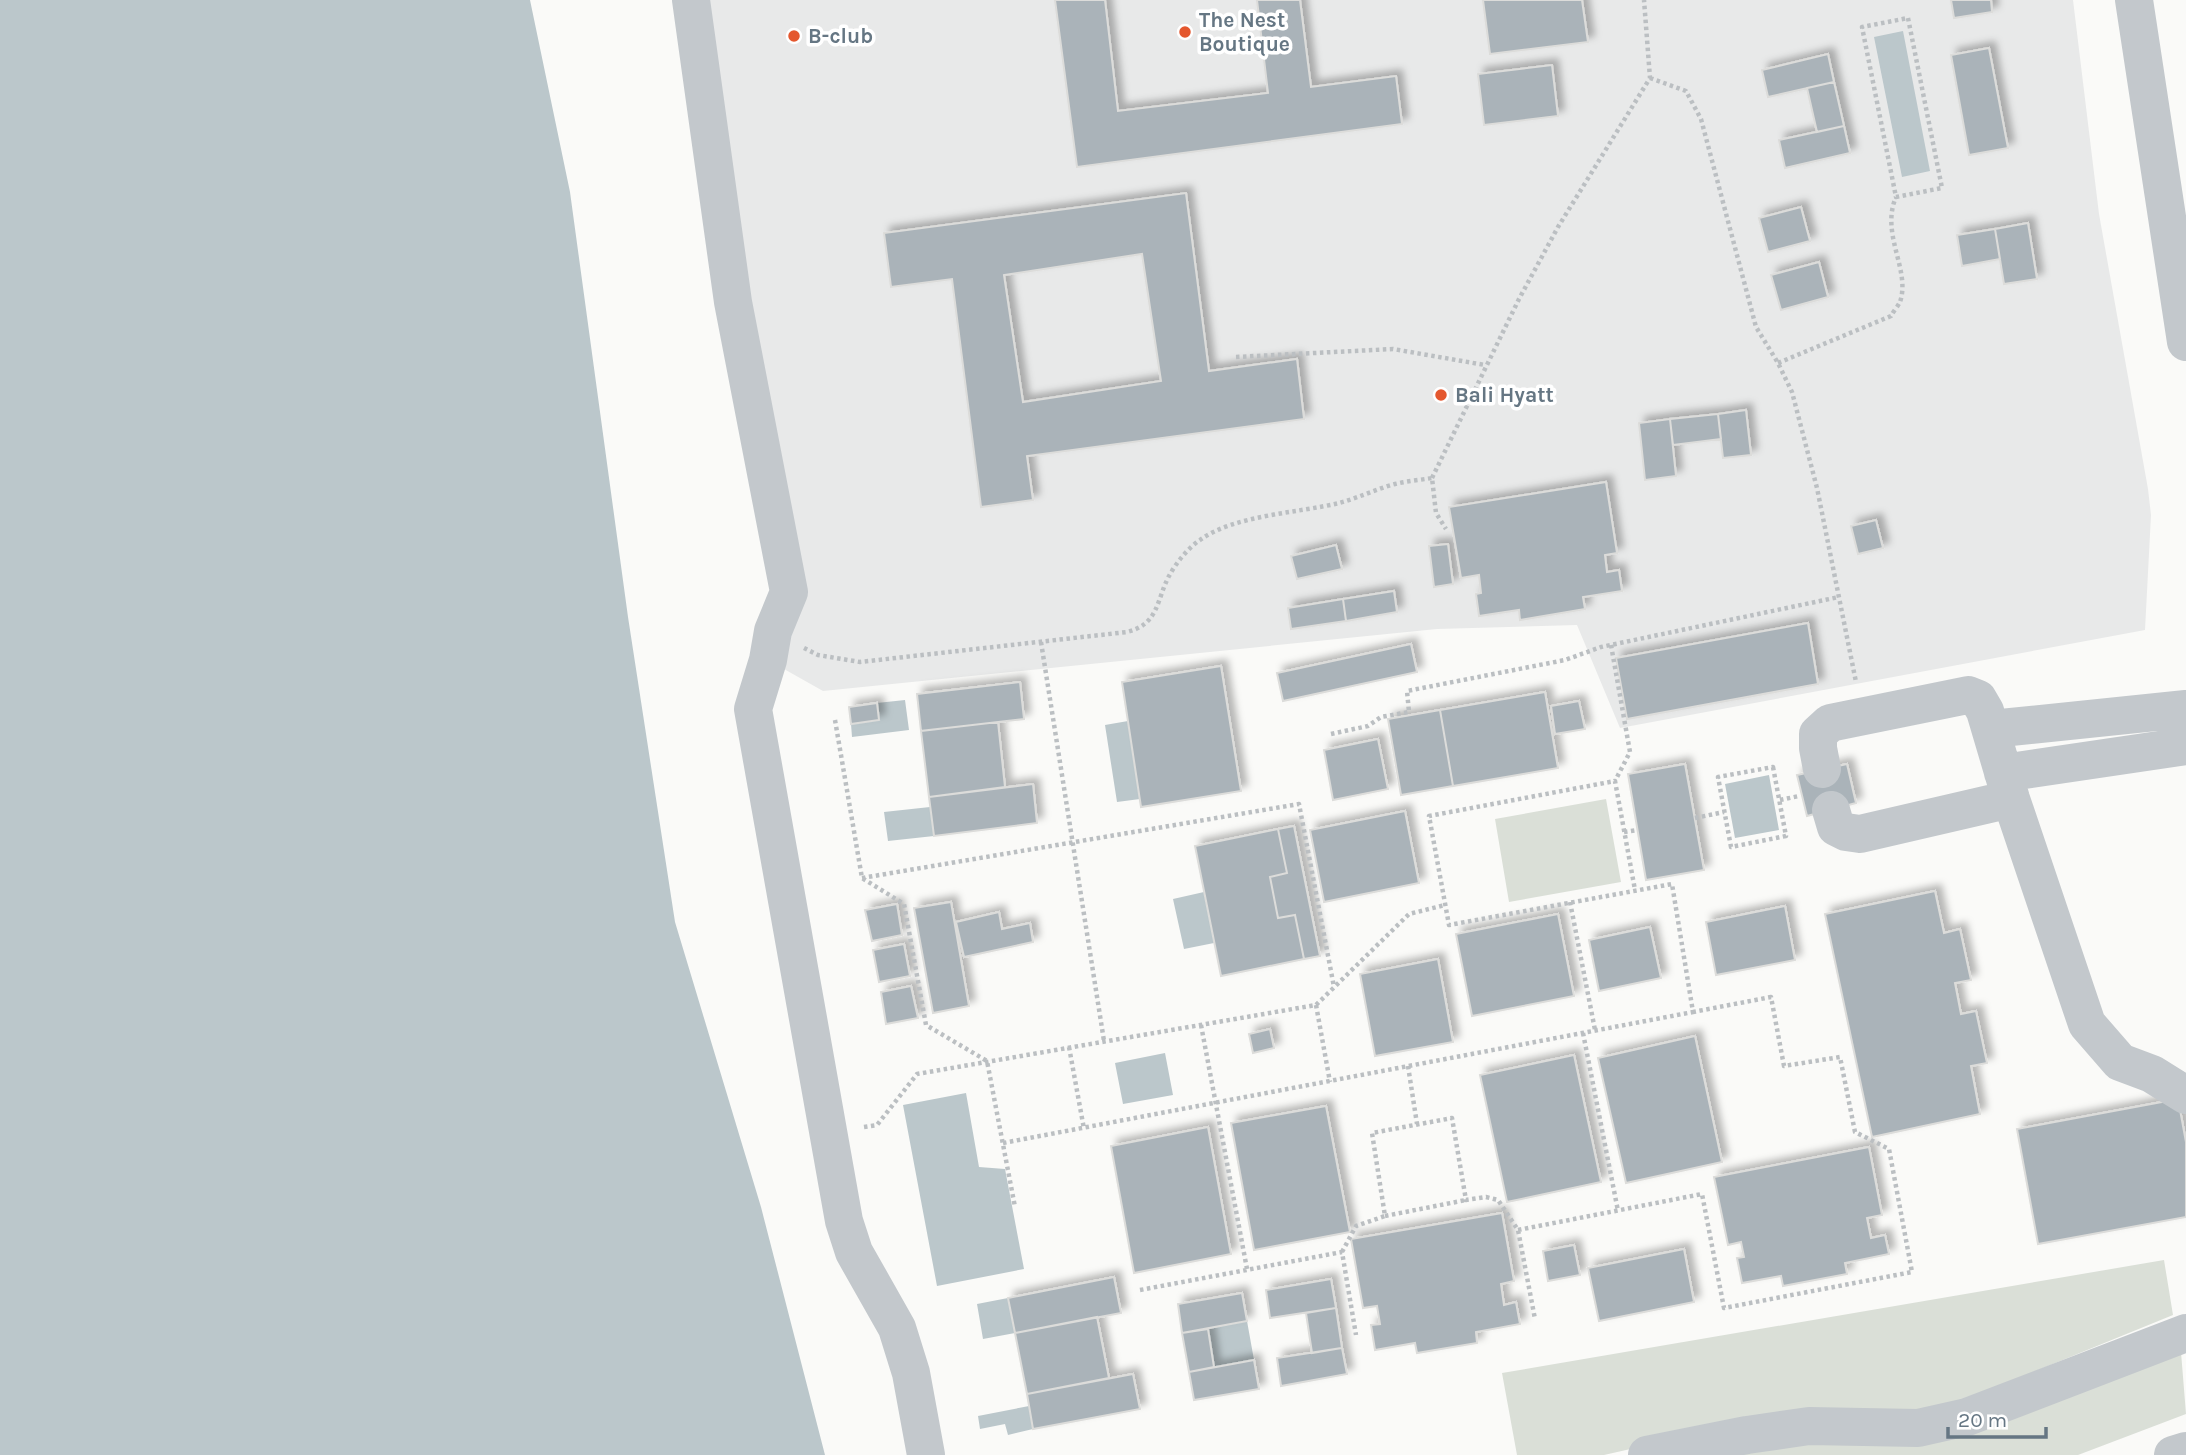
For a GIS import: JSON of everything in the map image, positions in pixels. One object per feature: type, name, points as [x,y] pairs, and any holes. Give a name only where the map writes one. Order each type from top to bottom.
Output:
[{"type":"street","points":[[691,0],[733,302],[789,592],[773,631],[768,660],[753,709],[844,1221],[854,1252],[897,1328],[911,1373],[926,1455]]},
{"type":"street","points":[[2134,0],[2186,342]]},
{"type":"street","points":[[2186,746],[2007,786],[1860,834],[1836,827],[1818,791],[1818,734],[1830,723],[1968,695],[1978,699],[1986,711],[2007,786],[2087,1024],[2120,1062],[2152,1074],[2186,1095]]},
{"type":"street","points":[[1991,729],[2186,709]]},
{"type":"street","points":[[1647,1455],[1747,1435],[1810,1426],[1918,1428],[1966,1417],[2186,1333]]},
{"type":"street","points":[[2173,1455],[2186,1451]]},
{"type":"path","points":[[1446,529],[1436,513],[1432,478],[1486,365],[1558,227],[1650,78],[1644,0]]},
{"type":"path","points":[[1778,363],[1891,316],[1900,301],[1901,280],[1890,227],[1891,208],[1896,197],[1862,27],[1908,18],[1942,188],[1896,197]]},
{"type":"path","points":[[1650,78],[1686,92],[1701,120],[1756,327],[1792,392],[1817,488],[1863,717]]},
{"type":"path","points":[[1236,357],[1392,349],[1486,365]]},
{"type":"path","points":[[773,631],[818,655],[860,662],[1141,629],[1152,619],[1169,575],[1183,556],[1199,540],[1218,529],[1272,515],[1340,503],[1396,484],[1432,478]]},
{"type":"path","points":[[1331,734],[1368,726],[1381,717],[1409,712],[1407,691],[1565,660],[1611,645],[1839,597]]},
{"type":"path","points":[[1041,642],[1104,1041]]},
{"type":"path","points":[[1611,645],[1630,752],[1615,782],[1635,890]]},
{"type":"path","points":[[835,720],[862,878],[904,904],[926,1025],[987,1061],[1015,1207]]},
{"type":"path","points":[[1773,766],[1780,800],[1787,836],[1731,847],[1718,777],[1773,766]]},
{"type":"path","points":[[1615,782],[1429,816],[1449,925],[1672,884],[1693,1012]]},
{"type":"path","points":[[1780,800],[1818,791]]},
{"type":"path","points":[[862,878],[1299,804],[1334,987]]},
{"type":"path","points":[[1695,818],[1724,812]]},
{"type":"path","points":[[1624,832],[1637,830]]},
{"type":"path","points":[[1570,902],[1595,1030]]},
{"type":"path","points":[[827,1134],[877,1125],[917,1074],[1316,1005],[1409,914],[1445,905]]},
{"type":"path","points":[[1003,1143],[1771,997],[1784,1066],[1840,1057],[1855,1132],[1889,1149],[1912,1272],[1724,1308],[1702,1194],[1518,1230]]},
{"type":"path","points":[[1316,1005],[1330,1082]]},
{"type":"path","points":[[1201,1025],[1247,1269]]},
{"type":"path","points":[[1583,1033],[1618,1211]]},
{"type":"path","points":[[1069,1047],[1084,1129]]},
{"type":"path","points":[[1408,1066],[1417,1125]]},
{"type":"path","points":[[1385,1216],[1373,1133],[1452,1118],[1466,1200]]},
{"type":"path","points":[[1356,1335],[1342,1252],[1356,1226],[1385,1216],[1486,1197],[1498,1200],[1518,1230],[1535,1319]]},
{"type":"path","points":[[1140,1290],[1342,1252]]},
{"type":"shaded area","points":[[0,0],[530,0],[570,192],[628,617],[675,922],[761,1207],[825,1455],[0,1455]]},
{"type":"shaded area","name":"Bali Hyatt","points":[[691,0],[2073,0],[2099,214],[2151,515],[2145,630],[1620,728],[1577,625],[1437,629],[823,691],[768,660],[789,592]]},
{"type":"shaded area","points":[[1903,31],[1930,171],[1902,177],[1874,37]]},
{"type":"shaded area","points":[[905,700],[909,730],[852,737],[851,724],[877,703]]},
{"type":"shaded area","points":[[1128,721],[1140,799],[1117,802],[1105,725]]},
{"type":"shaded area","points":[[1769,775],[1779,830],[1735,838],[1725,784]]},
{"type":"shaded area","points":[[1606,799],[1621,882],[1509,902],[1495,819]]},
{"type":"shaded area","points":[[930,807],[934,836],[888,841],[884,812]]},
{"type":"shaded area","points":[[1204,892],[1214,943],[1184,949],[1173,899]]},
{"type":"shaded area","points":[[1165,1053],[1173,1095],[1123,1104],[1115,1063]]},
{"type":"shaded area","points":[[966,1093],[979,1167],[1005,1169],[1024,1269],[937,1286],[903,1105]]},
{"type":"shaded area","points":[[2164,1260],[2173,1315],[1960,1402],[1916,1413],[1657,1443],[1604,1455],[1517,1455],[1502,1373]]},
{"type":"shaded area","points":[[1008,1298],[1015,1333],[983,1339],[977,1304]]},
{"type":"shaded area","points":[[1247,1321],[1254,1360],[1214,1367],[1208,1329]]},
{"type":"shaded area","points":[[2181,1352],[2186,1414],[2078,1455],[1687,1455],[1746,1445]]},
{"type":"shaded area","points":[[1029,1406],[1033,1429],[1008,1435],[1005,1424],[980,1429],[978,1416]]},
{"type":"building","points":[[1055,0],[1105,0],[1118,111],[1268,93],[1257,0],[1300,0],[1311,87],[1396,76],[1402,124],[1077,167]]},
{"type":"building","points":[[1483,0],[1582,0],[1588,42],[1490,54]]},
{"type":"building","points":[[1951,0],[1991,0],[1992,12],[1954,18]]},
{"type":"building","points":[[1989,48],[2008,148],[1969,155],[1951,55]]},
{"type":"building","points":[[1828,54],[1834,82],[1768,97],[1762,70]]},
{"type":"building","points":[[1552,65],[1558,116],[1484,125],[1478,74]]},
{"type":"building","points":[[1834,82],[1844,126],[1817,132],[1807,88]]},
{"type":"building","points":[[1844,126],[1850,153],[1785,168],[1779,140]]},
{"type":"building","points":[[1186,193],[1209,371],[1297,359],[1304,419],[1027,456],[1033,500],[981,507],[952,279],[891,287],[884,233]],"holes":[[[1142,254],[1161,381],[1023,402],[1004,275]]]},
{"type":"building","points":[[1801,207],[1810,241],[1768,252],[1759,218]]},
{"type":"building","points":[[2028,223],[2037,279],[2004,284],[1995,229]]},
{"type":"building","points":[[1995,229],[2000,259],[1962,266],[1957,235]]},
{"type":"building","points":[[1819,262],[1828,297],[1781,310],[1771,275]]},
{"type":"building","points":[[1746,410],[1751,455],[1723,458],[1718,414]]},
{"type":"building","points":[[1718,414],[1721,439],[1673,445],[1670,419]]},
{"type":"building","points":[[1670,419],[1676,476],[1645,480],[1639,423]]},
{"type":"building","points":[[1606,482],[1617,553],[1605,555],[1607,572],[1619,570],[1622,591],[1583,597],[1585,609],[1520,620],[1519,610],[1479,616],[1476,594],[1481,593],[1479,575],[1461,578],[1449,507]]},
{"type":"building","points":[[1876,520],[1883,548],[1858,554],[1851,526]]},
{"type":"building","points":[[1448,544],[1453,584],[1434,587],[1429,546]]},
{"type":"building","points":[[1336,545],[1342,569],[1297,579],[1291,556]]},
{"type":"building","points":[[1394,591],[1397,612],[1346,621],[1343,599]]},
{"type":"building","points":[[1343,599],[1346,621],[1291,629],[1288,608]]},
{"type":"building","points":[[1808,623],[1818,684],[1627,719],[1616,658]]},
{"type":"building","points":[[1411,644],[1417,672],[1283,701],[1277,673]]},
{"type":"building","points":[[1221,666],[1241,791],[1141,807],[1122,682]]},
{"type":"building","points":[[1020,682],[1024,719],[921,731],[917,694]]},
{"type":"building","points":[[1545,692],[1558,768],[1453,786],[1440,710]]},
{"type":"building","points":[[1579,701],[1585,729],[1555,734],[1551,706]]},
{"type":"building","points":[[877,703],[879,720],[851,724],[849,707]]},
{"type":"building","points":[[1440,710],[1453,786],[1401,795],[1388,719]]},
{"type":"building","points":[[998,722],[1005,787],[929,797],[921,731]]},
{"type":"building","points":[[1378,739],[1388,789],[1333,800],[1324,750]]},
{"type":"building","points":[[1685,764],[1704,870],[1646,880],[1628,774]]},
{"type":"building","points":[[1847,764],[1856,803],[1807,816],[1797,775]]},
{"type":"building","points":[[1033,784],[1037,823],[934,836],[929,797]]},
{"type":"building","points":[[1405,811],[1419,883],[1324,902],[1310,830]]},
{"type":"building","points":[[1294,826],[1320,956],[1304,959],[1295,915],[1278,918],[1270,877],[1287,873],[1278,829]]},
{"type":"building","points":[[1278,829],[1287,873],[1270,877],[1278,918],[1295,915],[1304,959],[1221,976],[1195,846]]},
{"type":"building","points":[[1935,891],[1944,933],[1960,929],[1971,980],[1955,983],[1961,1014],[1976,1011],[1987,1063],[1971,1066],[1980,1114],[1872,1137],[1825,914]]},
{"type":"building","points":[[951,902],[969,1006],[933,1013],[914,908]]},
{"type":"building","points":[[897,904],[902,935],[872,941],[865,910]]},
{"type":"building","points":[[1785,906],[1795,960],[1716,975],[1706,922]]},
{"type":"building","points":[[999,912],[1002,929],[1030,923],[1033,942],[964,957],[956,922]]},
{"type":"building","points":[[1558,914],[1574,996],[1472,1016],[1456,934]]},
{"type":"building","points":[[1650,927],[1661,978],[1599,991],[1589,940]]},
{"type":"building","points":[[904,944],[910,976],[879,982],[873,950]]},
{"type":"building","points":[[1438,959],[1453,1042],[1375,1056],[1360,974]]},
{"type":"building","points":[[911,986],[918,1018],[886,1024],[881,992]]},
{"type":"building","points":[[1270,1029],[1274,1048],[1253,1053],[1249,1034]]},
{"type":"building","points":[[1695,1036],[1722,1162],[1626,1183],[1598,1058]]},
{"type":"building","points":[[1574,1055],[1601,1182],[1507,1202],[1480,1075]]},
{"type":"building","points":[[2178,1099],[2186,1142],[2186,1217],[2038,1244],[2017,1129]]},
{"type":"building","points":[[1326,1106],[1350,1232],[1254,1250],[1231,1123]]},
{"type":"building","points":[[1208,1127],[1231,1254],[1134,1273],[1111,1146]]},
{"type":"building","points":[[1869,1147],[1882,1215],[1867,1218],[1871,1238],[1885,1235],[1889,1254],[1845,1263],[1847,1274],[1783,1286],[1781,1276],[1742,1283],[1737,1258],[1744,1257],[1741,1242],[1728,1245],[1714,1177]]},
{"type":"building","points":[[1502,1213],[1514,1281],[1501,1284],[1504,1305],[1516,1302],[1520,1324],[1476,1332],[1477,1343],[1417,1353],[1415,1343],[1375,1350],[1371,1325],[1380,1324],[1377,1306],[1363,1308],[1351,1239]]},
{"type":"building","points":[[1574,1245],[1580,1275],[1548,1281],[1543,1251]]},
{"type":"building","points":[[1684,1249],[1694,1302],[1599,1321],[1588,1268]]},
{"type":"building","points":[[1114,1277],[1121,1313],[1015,1333],[1008,1298]]},
{"type":"building","points":[[1331,1279],[1336,1308],[1270,1318],[1266,1290]]},
{"type":"building","points":[[1242,1293],[1247,1321],[1182,1333],[1178,1304]]},
{"type":"building","points":[[1336,1308],[1342,1348],[1312,1353],[1306,1313]]},
{"type":"building","points":[[1097,1317],[1109,1378],[1027,1394],[1015,1333]]},
{"type":"building","points":[[1208,1329],[1214,1367],[1189,1372],[1182,1333]]},
{"type":"building","points":[[1342,1348],[1347,1374],[1281,1386],[1277,1358]]},
{"type":"building","points":[[1254,1360],[1259,1389],[1194,1400],[1189,1372]]},
{"type":"building","points":[[1133,1374],[1140,1409],[1033,1429],[1027,1394]]},
{"type":"place","name":"The Nest Boutique","points":[[1185,32]]},
{"type":"place","name":"B-club","points":[[794,36]]},
{"type":"place","name":"Bali Hyatt","points":[[1441,395]]}]
